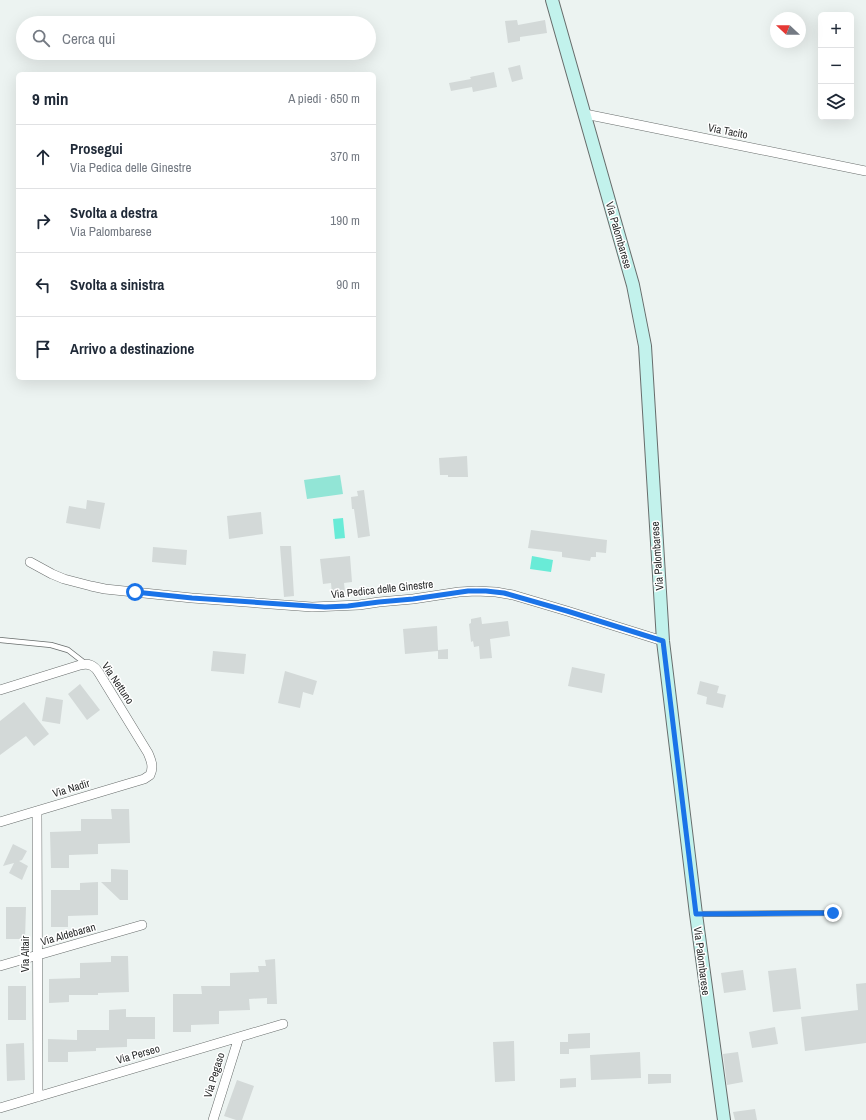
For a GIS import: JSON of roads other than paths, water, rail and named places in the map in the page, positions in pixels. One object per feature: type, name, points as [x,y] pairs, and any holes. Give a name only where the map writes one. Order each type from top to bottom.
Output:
[{"type":"main road","name":"Via Palombarese","points":[[552,0],[633,285],[645,346],[663,641],[696,914],[724,1120]]},
{"type":"street","name":"Via Tacito","points":[[585,114],[866,172]]},
{"type":"street","name":"Via Pedica delle Ginestre","points":[[30,562],[64,579],[91,586],[177,597],[312,607],[359,605],[476,591],[496,592],[567,611],[663,641]]},
{"type":"street","name":"Via Nettuno","points":[[0,690],[86,664],[92,665],[98,670],[148,753],[152,768],[148,777]]},
{"type":"street","name":"Via Nadir","points":[[0,822],[148,777]]},
{"type":"street","name":"Via Altair","points":[[37,811],[38,1096]]},
{"type":"street","name":"Via Aldebaran","points":[[0,966],[142,925]]},
{"type":"street","name":"Via Perseo","points":[[0,1108],[283,1024]]},
{"type":"street","name":"Via Pegaso","points":[[213,1120],[239,1037]]},
{"type":"lane","points":[[0,640],[52,645],[68,650],[86,664]]},
{"type":"lane","points":[[696,914],[833,913]]}]
